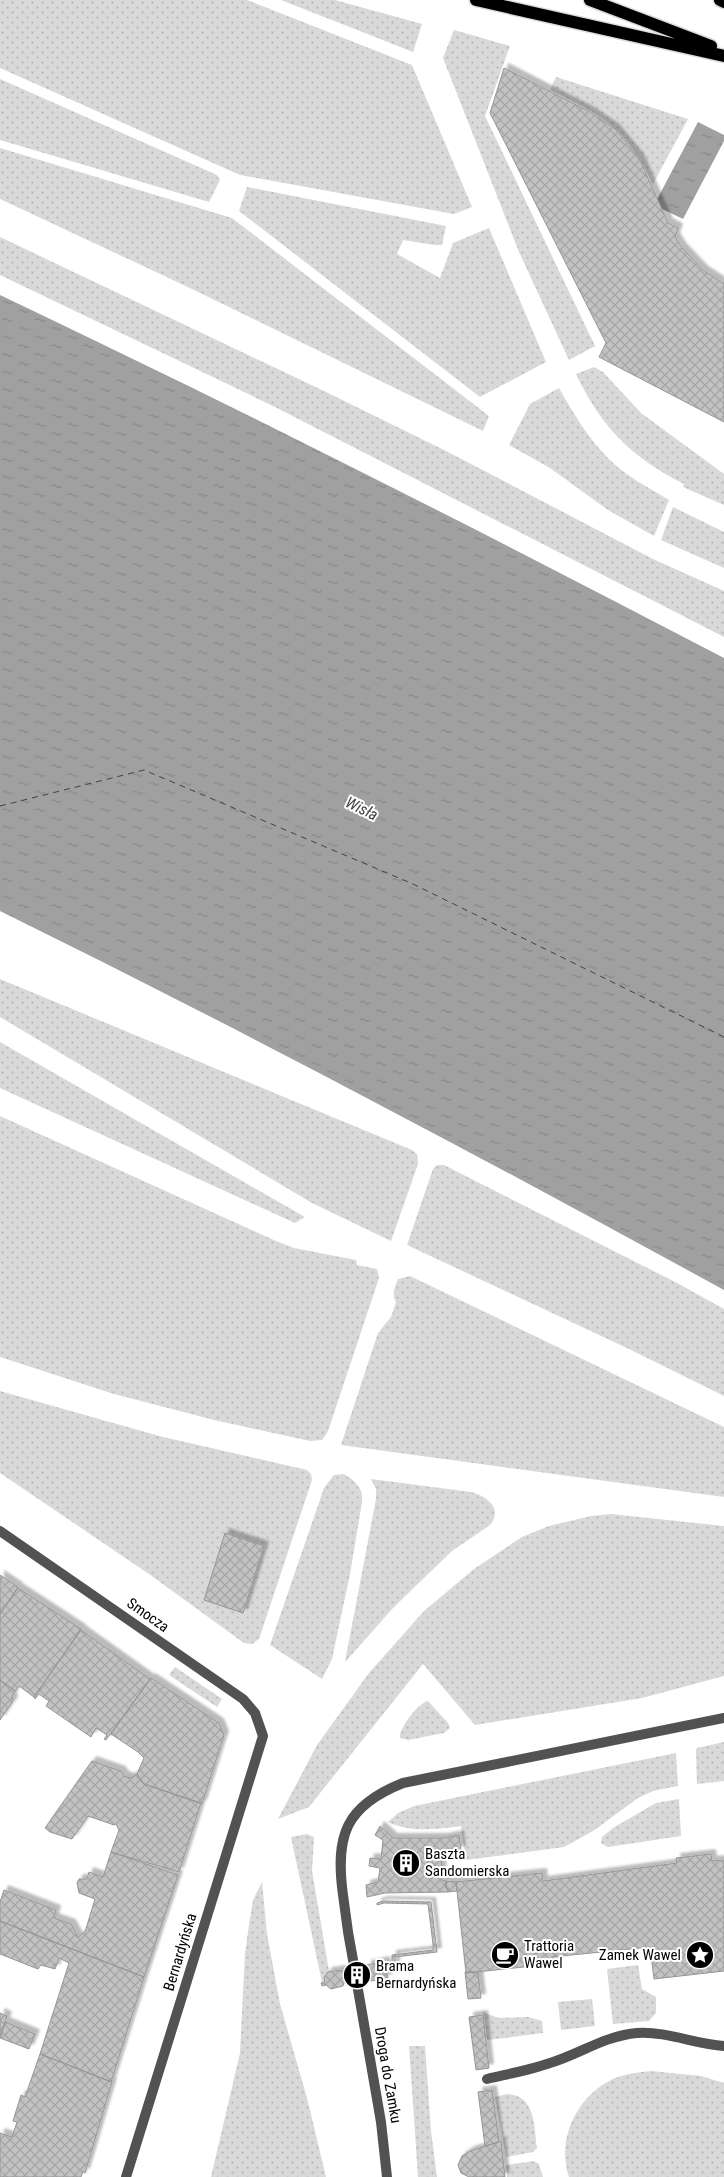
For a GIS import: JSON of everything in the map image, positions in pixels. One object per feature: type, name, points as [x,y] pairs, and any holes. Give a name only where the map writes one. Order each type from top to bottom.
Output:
[{"type":"main road","points":[[476,0],[724,56]]},
{"type":"main road","points":[[590,0],[724,51]]},
{"type":"main road","points":[[720,0],[724,2]]},
{"type":"street","name":"Smocza","points":[[0,1531],[243,1699],[255,1713],[263,1736]]},
{"type":"street","name":"Droga do Zamku","points":[[387,2177],[382,2122],[343,1896],[339,1854],[348,1824],[359,1811],[377,1796],[403,1782],[724,1718]]},
{"type":"street","name":"Bernardyńska","points":[[126,2177],[263,1736]]},
{"type":"street","points":[[487,2079],[551,2063],[616,2036],[631,2034],[663,2035],[708,2045],[724,2046]]},
{"type":"shaded area","points":[[0,0],[247,0],[412,65],[472,207],[454,214],[240,175],[0,68]]},
{"type":"shaded area","points":[[281,0],[335,0],[422,24],[413,52]]},
{"type":"shaded area","points":[[454,30],[510,46],[485,116],[595,346],[569,360],[519,252],[443,58]]},
{"type":"shaded area","points":[[556,77],[688,119],[653,184],[633,149],[612,126],[599,116],[550,90]]},
{"type":"shaded area","points":[[0,79],[217,175],[220,180],[209,202],[0,140]]},
{"type":"shaded area","points":[[0,148],[232,218],[489,416],[483,431],[190,288],[0,199]]},
{"type":"shaded area","points":[[247,187],[446,226],[442,245],[403,240],[397,254],[440,278],[453,243],[489,228],[546,362],[480,397],[239,211]]},
{"type":"shaded area","points":[[0,237],[324,391],[448,452],[653,559],[724,591],[724,637],[273,406],[0,275]]},
{"type":"shaded area","points":[[594,367],[603,372],[641,413],[724,474],[724,505],[683,487],[684,484],[648,463],[620,439],[596,410],[576,374]]},
{"type":"shaded area","points":[[559,388],[581,425],[608,458],[629,476],[669,500],[654,536],[608,510],[550,468],[509,445],[530,404]]},
{"type":"shaded area","points":[[673,507],[724,532],[724,568],[661,540]]},
{"type":"shaded area","points":[[0,979],[412,1150],[417,1154],[418,1164],[391,1241],[312,1203],[0,1017]]},
{"type":"shaded area","points":[[0,1042],[305,1217],[295,1223],[0,1088]]},
{"type":"shaded area","points":[[0,1116],[276,1241],[294,1248],[356,1260],[357,1265],[377,1269],[378,1281],[328,1431],[322,1440],[310,1441],[214,1420],[114,1394],[0,1357]]},
{"type":"shaded area","points":[[437,1165],[444,1165],[679,1284],[724,1309],[724,1396],[629,1349],[407,1245],[433,1169]]},
{"type":"shaded area","points":[[410,1276],[724,1427],[724,1497],[341,1445],[378,1333],[391,1317],[396,1302],[394,1293],[398,1279]]},
{"type":"shaded area","points":[[0,1391],[163,1437],[307,1470],[311,1474],[312,1480],[259,1639],[252,1644],[244,1643],[149,1574],[0,1473]]},
{"type":"shaded area","points":[[344,1474],[358,1485],[362,1493],[362,1502],[350,1574],[332,1659],[322,1679],[270,1645],[324,1488],[334,1475]]},
{"type":"shaded area","points":[[371,1479],[471,1492],[487,1500],[494,1508],[495,1513],[490,1525],[452,1551],[394,1607],[345,1662],[376,1499],[376,1489]]},
{"type":"shaded area","points":[[611,1514],[724,1526],[724,1676],[642,1698],[475,1725],[423,1664],[309,1807],[278,1819],[317,1745],[369,1673],[424,1611],[474,1569],[522,1537],[549,1526],[591,1516]]},
{"type":"shaded area","points":[[175,1667],[222,1699],[217,1707],[169,1675]]},
{"type":"shaded area","points":[[428,1701],[448,1723],[450,1728],[444,1733],[408,1740],[400,1738],[410,1716],[419,1706]]},
{"type":"shaded area","points":[[724,1742],[724,1781],[697,1784],[697,1748]]},
{"type":"shaded area","points":[[676,1753],[678,1786],[653,1791],[638,1798],[593,1831],[564,1847],[466,1860],[461,1826],[415,1829],[388,1822],[398,1813],[414,1806]]},
{"type":"shaded area","points":[[679,1799],[681,1836],[608,1847],[601,1843],[602,1837],[613,1828],[656,1803]]},
{"type":"shaded area","points":[[307,1834],[314,1837],[312,1871],[329,1971],[324,1977],[325,1982],[322,1982],[291,1837]]},
{"type":"shaded area","points":[[262,1882],[267,1934],[280,2004],[307,2098],[326,2177],[211,2177],[240,2053],[245,1953],[253,1900]]},
{"type":"shaded area","points":[[638,1965],[642,1989],[656,1997],[656,2013],[649,2021],[613,2024],[607,1969]]},
{"type":"shaded area","points":[[592,1999],[595,2026],[561,2030],[558,2002]]},
{"type":"shaded area","points":[[483,2012],[498,2018],[528,2017],[542,2021],[543,2033],[487,2040]]},
{"type":"shaded area","points":[[409,2046],[425,2046],[431,2131],[437,2177],[418,2177]]},
{"type":"shaded area","points":[[651,2071],[701,2076],[724,2083],[724,2177],[569,2177],[565,2148],[573,2120],[580,2107],[589,2096],[613,2079],[632,2073]]},
{"type":"shaded area","points":[[508,2094],[524,2100],[529,2106],[534,2122],[537,2148],[533,2152],[506,2157],[495,2097]]},
{"type":"shaded area","points":[[534,2161],[539,2164],[543,2177],[507,2177],[506,2165]]},
{"type":"water","points":[[698,122],[724,135],[724,141],[683,219],[654,205]]},
{"type":"water","name":"Wisła","points":[[0,295],[364,473],[724,658],[724,1290],[364,1096],[0,911]]},
{"type":"building","points":[[504,68],[590,112],[615,129],[639,158],[668,223],[678,228],[675,237],[682,248],[704,271],[724,284],[724,422],[599,357],[606,343],[490,113]]},
{"type":"building","points":[[225,1533],[264,1546],[243,1613],[204,1600]]},
{"type":"building","points":[[0,1575],[18,1587],[0,1614]]},
{"type":"building","points":[[18,1588],[81,1629],[34,1697],[19,1686],[15,1691],[0,1680],[0,1614]]},
{"type":"building","points":[[81,1630],[150,1679],[106,1740],[104,1739],[107,1735],[96,1728],[91,1737],[46,1706],[49,1701],[39,1694],[35,1699],[34,1697]]},
{"type":"building","points":[[151,1678],[219,1723],[224,1735],[202,1804],[144,1784],[137,1774],[144,1758],[111,1734]]},
{"type":"building","points":[[0,1680],[15,1691],[12,1696],[13,1701],[0,1720]]},
{"type":"building","points":[[92,1761],[121,1771],[124,1776],[130,1778],[137,1774],[144,1784],[201,1803],[179,1872],[111,1852],[119,1830],[116,1824],[114,1825],[88,1816],[72,1839],[50,1832],[45,1828]]},
{"type":"building","name":"Baszta Sandomierska","points":[[380,1826],[393,1838],[443,1838],[459,1835],[461,1850],[441,1852],[442,1880],[446,1881],[448,1892],[385,1893],[367,1897],[366,1885],[378,1882],[380,1868],[369,1866],[370,1858],[381,1859],[383,1840],[375,1835]]},
{"type":"building","points":[[111,1852],[178,1875],[144,1977],[0,1921],[0,1902],[4,1890],[56,1910],[54,1918],[71,1924],[78,1937],[85,1932],[95,1899],[79,1893],[77,1883],[79,1879],[87,1879],[89,1872],[103,1877]]},
{"type":"building","points":[[711,1854],[712,1861],[724,1860],[724,1971],[654,1979],[650,1947],[552,1957],[553,1964],[466,1973],[456,1882],[542,1873],[543,1881],[677,1863],[676,1858]]},
{"type":"building","points":[[446,1881],[456,1882],[457,1891],[448,1892]]},
{"type":"building","points":[[383,1901],[431,1902],[437,1952],[395,1957],[395,1966],[386,1967],[386,1965],[392,1964],[392,1955],[433,1950],[433,1944],[428,1904],[384,1903],[377,1905],[377,1903]]},
{"type":"building","points":[[0,1921],[144,1977],[111,2082],[40,2054],[69,1963],[59,1958],[55,1969],[41,1965],[38,1969],[0,1954]]},
{"type":"building","name":"Brama Bernardyńska","points":[[385,1961],[388,1978],[371,1981],[367,1976],[345,1980],[343,1986],[331,1989],[326,1985],[322,1986],[321,1983],[325,1982],[324,1977],[328,1972],[341,1970],[343,1973],[367,1969],[367,1965]]},
{"type":"building","points":[[465,1972],[478,1972],[481,1998],[468,1999]]},
{"type":"building","points":[[0,2013],[7,2016],[0,2038]]},
{"type":"building","points":[[483,2015],[489,2068],[476,2070],[469,2017]]},
{"type":"building","points":[[5,2022],[35,2034],[29,2049],[0,2038]]},
{"type":"building","points":[[40,2054],[112,2082],[85,2173],[83,2171],[81,2177],[0,2177],[0,2133],[12,2137],[17,2122],[13,2121],[21,2095],[25,2097]]},
{"type":"building","points":[[492,2090],[499,2142],[485,2146],[478,2092]]},
{"type":"building","points":[[501,2141],[505,2177],[469,2177],[461,2173],[458,2165],[462,2156],[470,2151]]},
{"type":"ferry route","points":[[0,806],[144,770],[413,884],[724,1037]]},
{"type":"place","name":"Baszta Sandomierska","points":[[406,1863]]},
{"type":"place","name":"Trattoria Wawel","points":[[505,1955]]},
{"type":"place","name":"Zamek Wawel","points":[[700,1955]]},
{"type":"place","name":"Brama Bernardyńska","points":[[357,1975]]}]
